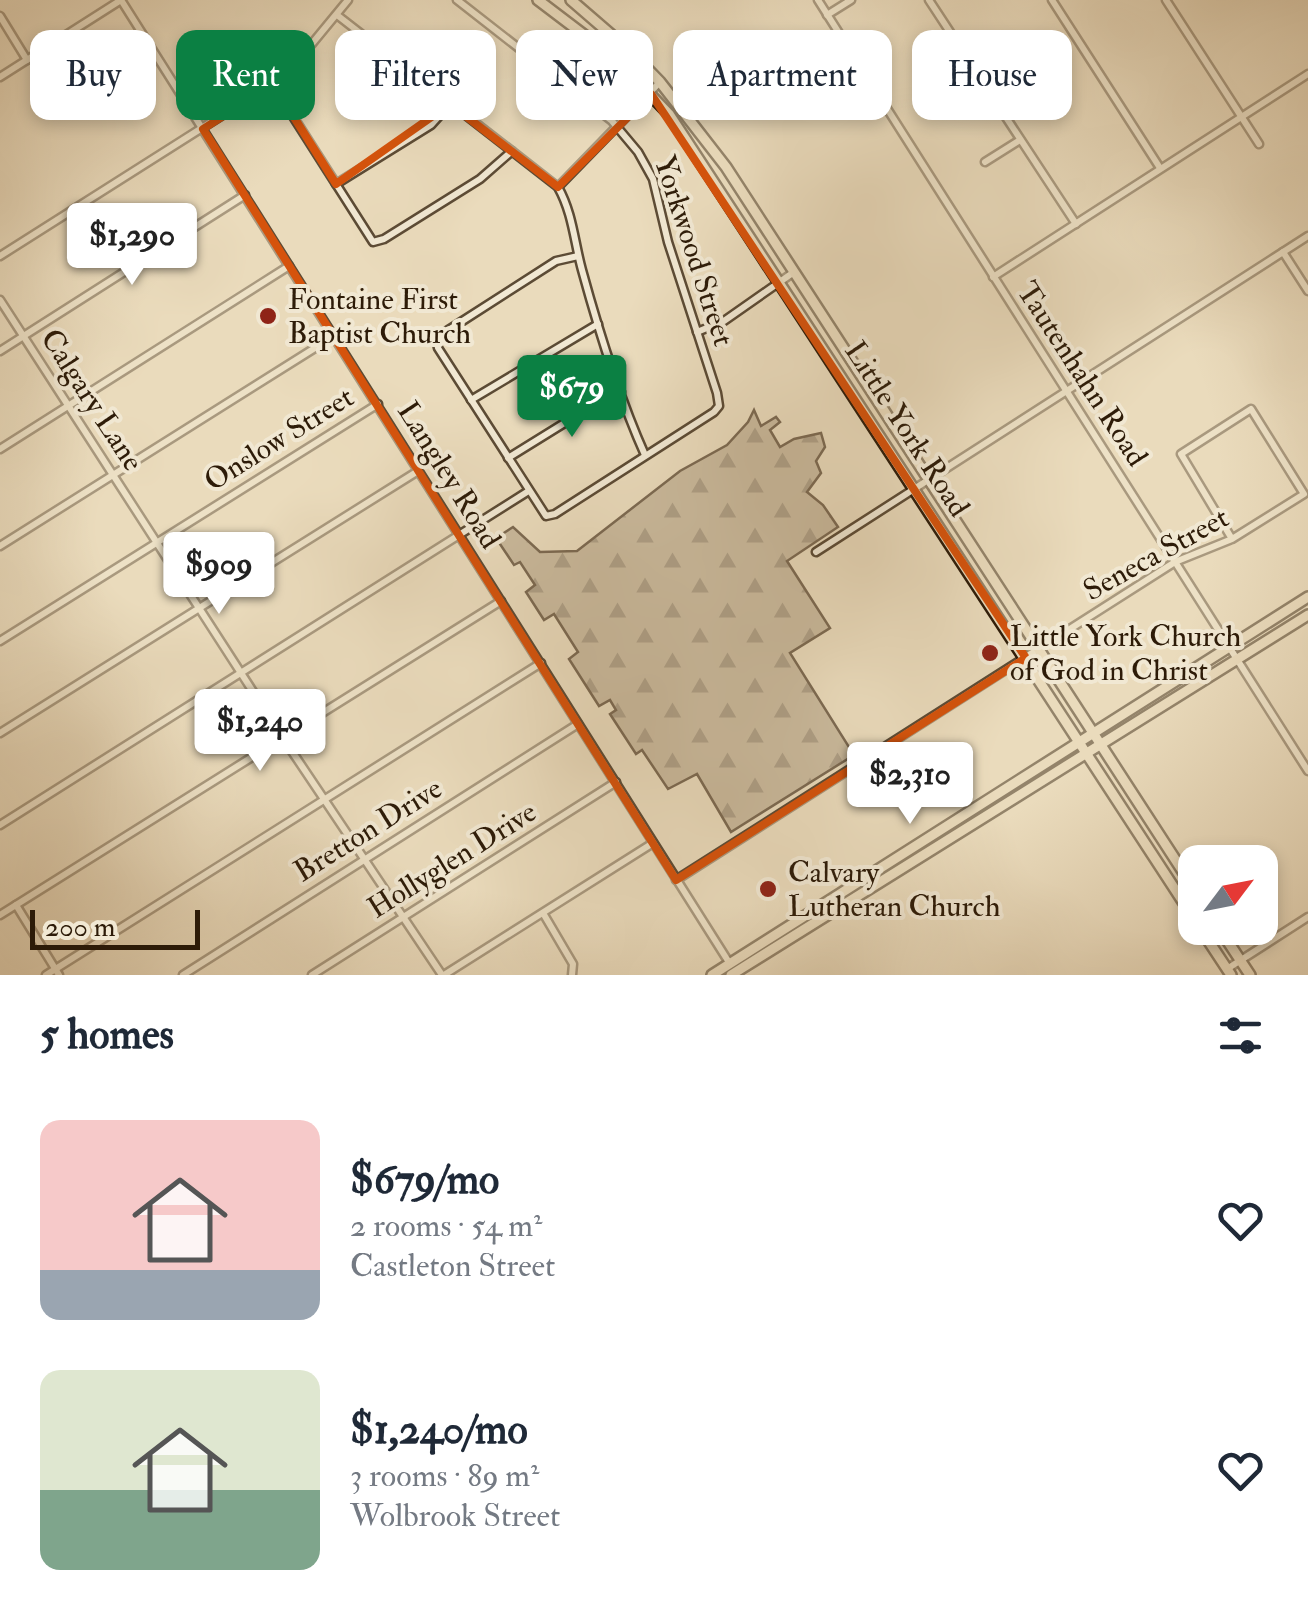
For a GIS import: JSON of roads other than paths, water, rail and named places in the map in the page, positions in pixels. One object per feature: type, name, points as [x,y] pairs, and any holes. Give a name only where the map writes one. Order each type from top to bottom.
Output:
[{"type":"main road","name":"Little York Road","points":[[538,0],[578,30]]},
{"type":"main road","name":"Little York Road","points":[[571,0],[660,82],[710,146],[1178,864]]},
{"type":"main road","name":"Little York Road","points":[[653,97],[848,384],[1178,894]]},
{"type":"main road","points":[[696,155],[710,146]]},
{"type":"main road","points":[[727,202],[742,192]]},
{"type":"main road","points":[[848,384],[861,375]]},
{"type":"main road","points":[[861,405],[875,396]]},
{"type":"main road","points":[[733,972],[811,913],[1308,597]]},
{"type":"main road","points":[[712,975],[733,972],[819,923],[1308,615]]},
{"type":"main road","points":[[980,806],[986,816]]},
{"type":"main road","points":[[1145,844],[1159,835]]},
{"type":"main road","points":[[811,913],[819,923]]},
{"type":"main road","points":[[1211,945],[1229,972]]},
{"type":"main road","points":[[1231,945],[1250,975]]},
{"type":"street","points":[[0,77],[121,0]]},
{"type":"street","name":"Langley Road","points":[[121,0],[733,972]]},
{"type":"street","points":[[315,42],[348,0]]},
{"type":"street","name":"Yorkwood Street","points":[[457,0],[618,127],[638,152],[652,179],[719,406],[646,456]]},
{"type":"street","name":"Tautenhahn Road","points":[[818,0],[1308,771]]},
{"type":"street","points":[[827,15],[851,0]]},
{"type":"street","points":[[929,0],[949,30]]},
{"type":"street","points":[[1052,0],[1160,168]]},
{"type":"street","points":[[1166,0],[1259,144]]},
{"type":"street","points":[[337,14],[357,30]]},
{"type":"street","points":[[0,16],[27,60]]},
{"type":"street","points":[[994,277],[1308,74]]},
{"type":"street","points":[[653,91],[660,82]]},
{"type":"street","points":[[0,256],[216,120]]},
{"type":"street","points":[[296,120],[373,242],[480,179],[512,151]]},
{"type":"street","points":[[336,184],[435,120]]},
{"type":"street","points":[[471,120],[558,188],[569,207],[578,256],[599,324],[646,456],[546,516],[470,400],[438,348],[436,338],[556,261],[578,256]]},
{"type":"street","points":[[558,188],[625,120]]},
{"type":"street","points":[[1007,120],[1076,224]]},
{"type":"street","points":[[985,162],[1020,140]]},
{"type":"street","points":[[0,351],[244,195]]},
{"type":"street","points":[[816,552],[1308,236]]},
{"type":"street","points":[[1283,252],[1308,291]]},
{"type":"street","points":[[0,449],[289,266]]},
{"type":"street","points":[[697,332],[724,321],[794,272]]},
{"type":"street","name":"Calgary Lane","points":[[0,300],[363,860],[443,975]]},
{"type":"street","points":[[470,400],[599,324]]},
{"type":"street","points":[[0,546],[334,336]]},
{"type":"street","points":[[508,458],[621,392]]},
{"type":"street","name":"Onslow Street","points":[[0,641],[378,404]]},
{"type":"street","name":"Seneca Street","points":[[676,880],[1175,562],[1232,539],[1304,494],[1251,409],[1181,454],[1232,539]]},
{"type":"street","points":[[0,733],[418,470]]},
{"type":"street","points":[[0,825],[528,492]]},
{"type":"street","points":[[0,915],[501,601]]},
{"type":"street","points":[[46,975],[57,972],[541,663]]},
{"type":"street","name":"Bretton Drive","points":[[183,975],[578,724]]},
{"type":"street","name":"Hollyglen Drive","points":[[312,975],[616,782]]},
{"type":"street","points":[[443,975],[653,843]]},
{"type":"street","points":[[16,906],[57,972]]},
{"type":"street","points":[[542,913],[574,964],[572,975]]},
{"type":"street","points":[[1229,972],[1240,960],[1308,917]]},
{"type":"place","name":"Fontaine First Baptist Church","points":[[268,316]]},
{"type":"place","name":"Little York Church of God in Christ","points":[[990,653]]},
{"type":"place","name":"Calvary Lutheran Church","points":[[768,889]]}]
